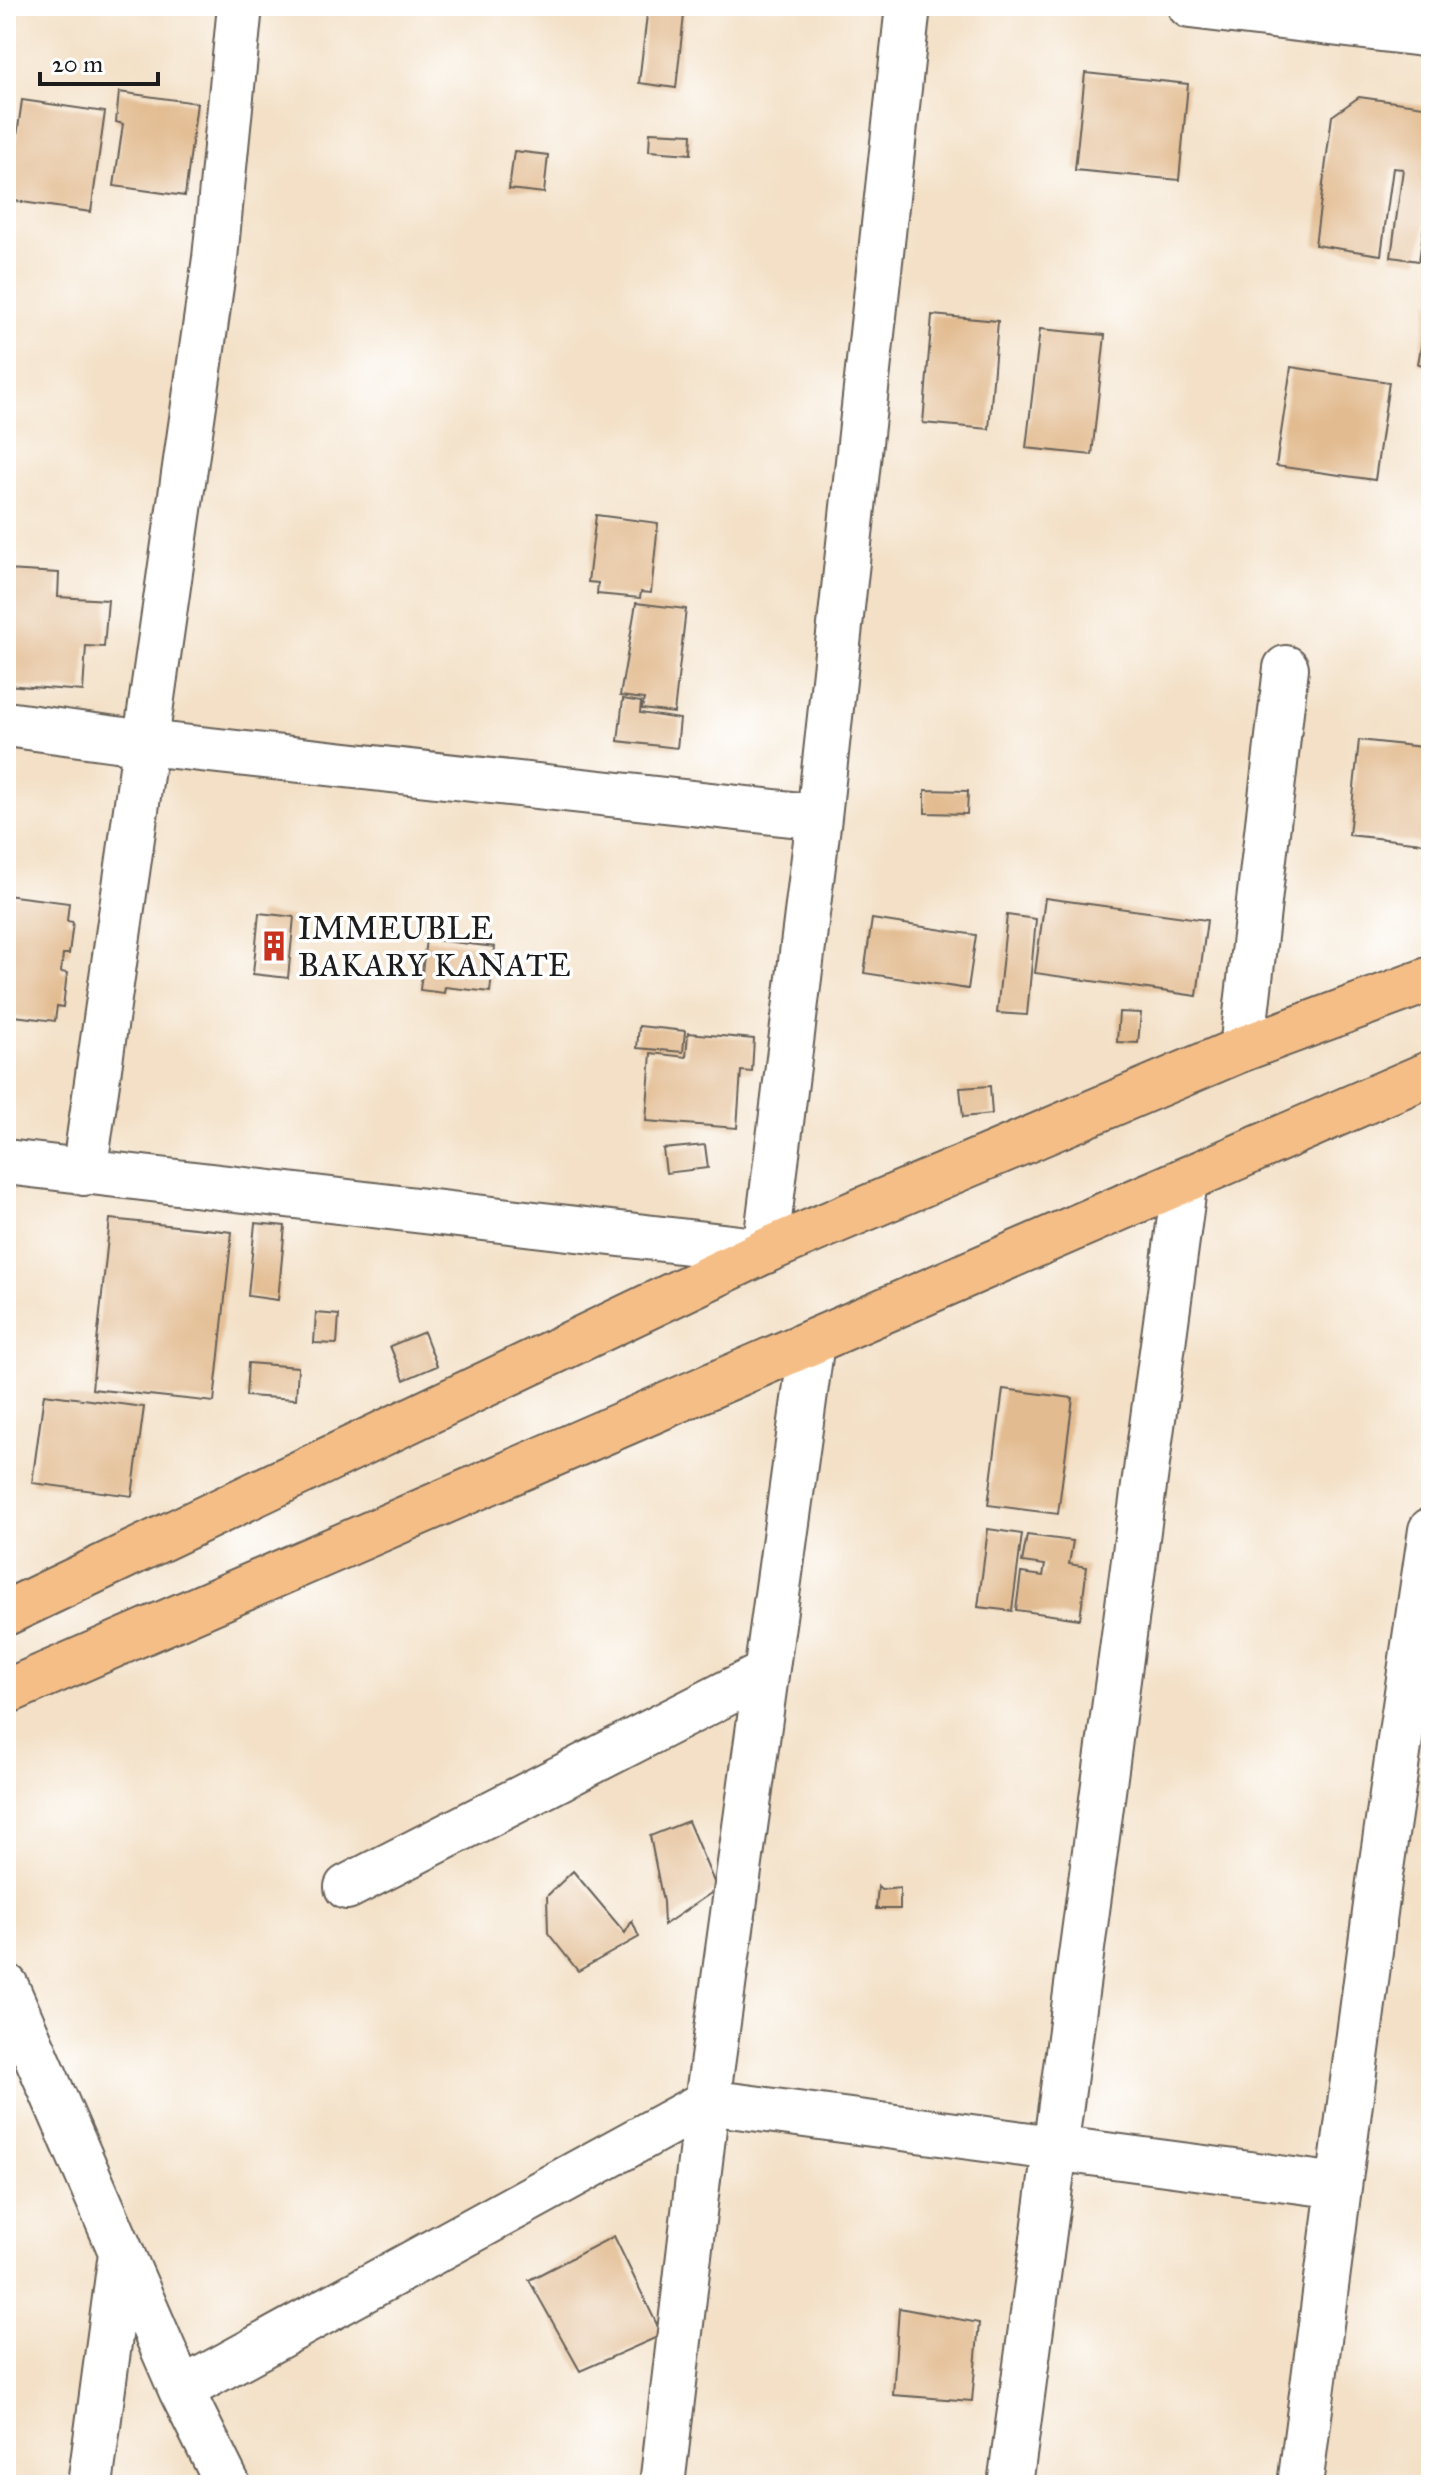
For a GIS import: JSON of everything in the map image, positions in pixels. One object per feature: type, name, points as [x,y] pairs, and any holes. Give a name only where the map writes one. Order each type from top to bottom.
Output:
[{"type":"main road","points":[[6,1613],[765,1251],[1242,1049],[1431,979]]},
{"type":"main road","points":[[6,1692],[1431,1073]]},
{"type":"street","points":[[84,1173],[215,258],[240,6]]},
{"type":"street","points":[[6,1162],[765,1251],[819,817],[908,6]]},
{"type":"street","points":[[1190,6],[1343,15],[1431,35]]},
{"type":"street","points":[[1242,1049],[1286,668]]},
{"type":"street","points":[[6,724],[146,743],[819,817]]},
{"type":"street","points":[[1010,2485],[1185,1180]]},
{"type":"street","points":[[662,2485],[707,2102],[812,1342]]},
{"type":"street","points":[[1300,2485],[1379,1882],[1431,1530]]},
{"type":"street","points":[[347,1887],[766,1673]]},
{"type":"street","points":[[6,1986],[181,2390],[228,2485]]},
{"type":"street","points":[[181,2390],[707,2102],[1339,2186]]},
{"type":"street","points":[[90,2485],[121,2253]]},
{"type":"building","points":[[648,6],[685,6],[676,88],[639,83]]},
{"type":"building","points":[[1085,73],[1188,84],[1179,180],[1075,170]]},
{"type":"building","points":[[119,92],[197,103],[185,196],[114,186],[123,124],[116,122]]},
{"type":"building","points":[[1359,97],[1431,107],[1431,178],[1419,261],[1391,257],[1403,169],[1393,168],[1381,255],[1315,245],[1332,116]]},
{"type":"building","points":[[22,100],[105,112],[91,212],[8,200]]},
{"type":"building","points":[[650,132],[692,134],[691,154],[649,151]]},
{"type":"building","points":[[514,151],[548,155],[544,193],[509,189]]},
{"type":"building","points":[[1431,301],[1431,366],[1418,364]]},
{"type":"building","points":[[932,315],[998,321],[989,429],[923,423]]},
{"type":"building","points":[[1040,329],[1105,335],[1092,455],[1026,448]]},
{"type":"building","points":[[1291,367],[1389,382],[1375,480],[1276,466]]},
{"type":"building","points":[[596,515],[658,523],[651,593],[641,592],[640,598],[597,594],[598,583],[588,582]]},
{"type":"building","points":[[6,570],[59,573],[58,597],[108,600],[104,647],[86,646],[83,691],[6,685]]},
{"type":"building","points":[[636,603],[686,609],[674,713],[642,709],[644,699],[620,696]]},
{"type":"building","points":[[623,699],[641,702],[640,713],[680,719],[677,748],[618,741]]},
{"type":"building","points":[[1359,740],[1431,748],[1431,844],[1349,835]]},
{"type":"building","points":[[925,790],[968,791],[967,814],[925,813]]},
{"type":"building","points":[[6,895],[69,903],[67,921],[73,922],[69,954],[63,954],[61,972],[67,973],[63,1007],[57,1006],[55,1021],[6,1015]]},
{"type":"building","points":[[1045,898],[1207,920],[1197,996],[1035,973]]},
{"type":"building","name":"IMMEUBLE BAKARY KANATE","points":[[259,913],[294,917],[288,978],[253,974]]},
{"type":"building","points":[[1007,915],[1036,919],[1027,1015],[997,1013]]},
{"type":"building","points":[[872,919],[976,935],[968,989],[864,973]]},
{"type":"building","points":[[426,939],[495,947],[490,992],[445,987],[444,993],[420,990]]},
{"type":"building","points":[[1119,1012],[1141,1013],[1138,1043],[1117,1042]]},
{"type":"building","points":[[639,1026],[685,1031],[683,1052],[637,1048]]},
{"type":"building","points":[[688,1033],[754,1039],[752,1072],[741,1071],[737,1128],[646,1121],[651,1053],[686,1057]]},
{"type":"building","points":[[990,1086],[992,1114],[963,1117],[960,1088]]},
{"type":"building","points":[[705,1145],[708,1168],[666,1173],[663,1149]]},
{"type":"building","points":[[110,1219],[232,1232],[214,1402],[92,1389]]},
{"type":"building","points":[[255,1223],[285,1226],[278,1300],[248,1296]]},
{"type":"building","points":[[316,1313],[339,1315],[337,1344],[314,1343]]},
{"type":"building","points":[[424,1332],[437,1366],[404,1380],[390,1346]]},
{"type":"building","points":[[248,1363],[298,1367],[296,1399],[246,1396]]},
{"type":"building","points":[[1003,1389],[1073,1398],[1058,1514],[988,1505]]},
{"type":"building","points":[[44,1394],[144,1407],[132,1496],[32,1483]]},
{"type":"building","points":[[988,1529],[1022,1534],[1012,1611],[978,1607]]},
{"type":"building","points":[[1027,1535],[1073,1541],[1069,1564],[1087,1567],[1080,1619],[1016,1610],[1021,1573],[1043,1576],[1045,1565],[1022,1562]]},
{"type":"building","points":[[688,1821],[717,1889],[664,1925],[663,1902],[650,1836]]},
{"type":"building","points":[[573,1871],[625,1933],[632,1921],[639,1937],[578,1971],[548,1933],[547,1896]]},
{"type":"building","points":[[878,1886],[881,1890],[900,1888],[900,1909],[876,1909]]},
{"type":"building","points":[[614,2236],[662,2335],[580,2371],[529,2280]]},
{"type":"building","points":[[899,2308],[979,2323],[972,2401],[893,2395]]},
{"type":"place","name":"IMMEUBLE BAKARY KANATE","points":[[274,946]]}]
